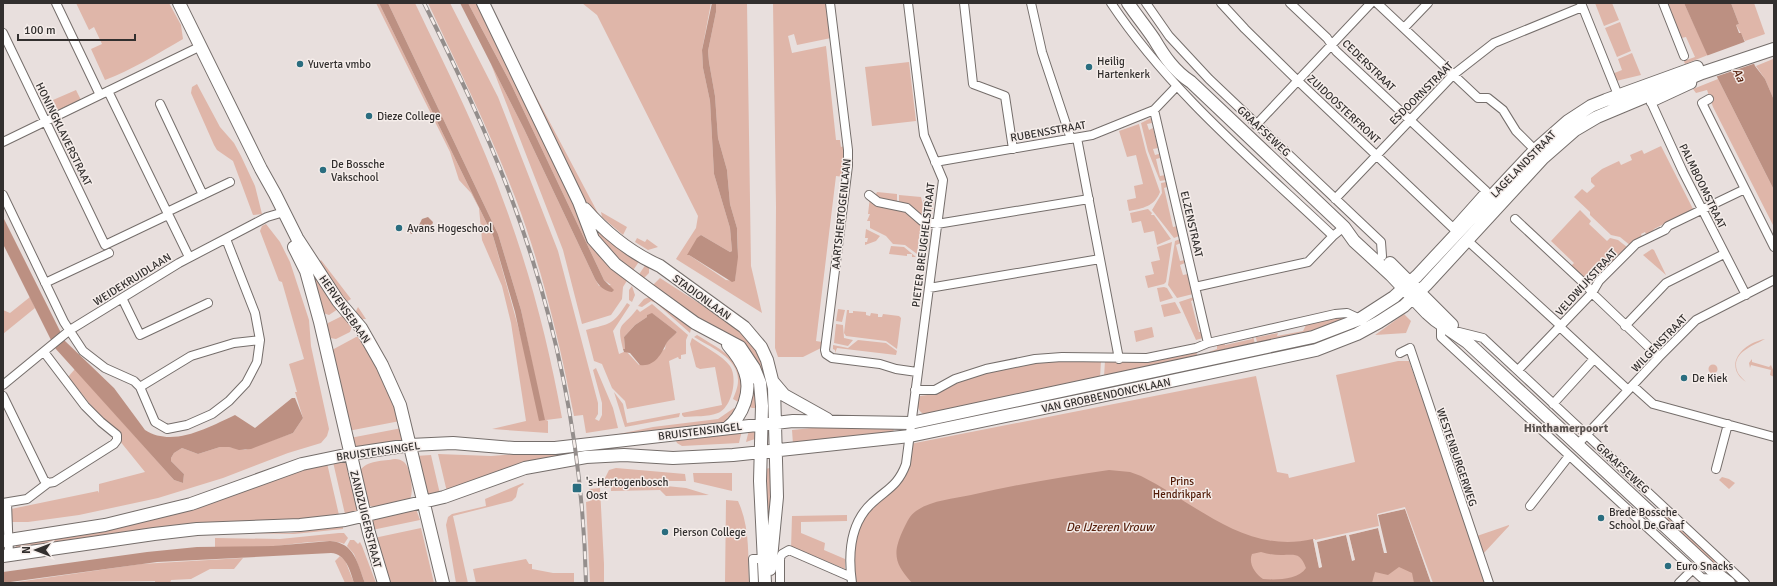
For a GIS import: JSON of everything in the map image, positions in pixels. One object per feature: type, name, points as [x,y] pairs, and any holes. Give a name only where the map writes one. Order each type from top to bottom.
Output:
[{"type":"main road","name":"HERVENSEBAAN","points":[[179,3],[261,169],[306,271],[320,322],[350,454]]},
{"type":"main road","name":"STADIONLAAN","points":[[483,3],[579,202],[593,239],[615,264],[695,322],[740,348],[754,368],[761,389],[762,424]]},
{"type":"main road","name":"GRAAFSEWEG","points":[[1128,4],[1154,39],[1176,61],[1191,82],[1344,227],[1354,241],[1459,332],[1467,342],[1666,527],[1717,577],[1729,583]]},
{"type":"main road","name":"LAGELANDSTRAAT","points":[[1416,295],[1468,241],[1543,158],[1564,138],[1583,125],[1623,106],[1760,49],[1774,41]]},
{"type":"main road","name":"LAGELANDSTRAAT","points":[[1760,49],[1774,49]]},
{"type":"main road","name":"LAGELANDSTRAAT","points":[[1407,286],[1535,150],[1558,128],[1577,114],[1618,95],[1648,95]]},
{"type":"main road","name":"STADIONLAAN","points":[[579,202],[609,234],[646,260],[660,266],[744,327],[756,340],[765,354],[773,382],[775,422]]},
{"type":"main road","name":"HERVENSEBAAN","points":[[280,213],[338,300],[361,328],[382,365],[400,405],[424,503]]},
{"type":"main road","name":"GRAAFSEWEG","points":[[1344,227],[1357,235],[1382,256],[1407,286]]},
{"type":"main road","name":"VAN GROBBENDONCKLAAN","points":[[775,422],[911,422],[1313,337],[1360,319],[1378,308],[1407,286]]},
{"type":"main road","name":"GRAAFSEWEG","points":[[1416,295],[1440,324],[1467,342]]},
{"type":"main road","name":"VAN GROBBENDONCKLAAN","points":[[776,450],[910,436],[1316,350],[1337,343],[1380,322],[1416,295]]},
{"type":"main road","points":[[723,338],[740,361],[745,372],[748,386],[742,409],[734,422],[727,428]]},
{"type":"main road","points":[[773,382],[784,395],[830,421]]},
{"type":"main road","points":[[767,583],[777,497],[775,422]]},
{"type":"main road","name":"BRUISTENSINGEL","points":[[6,540],[105,525],[191,504],[302,464],[350,454],[410,445],[453,443],[514,448],[555,448],[775,422]]},
{"type":"main road","points":[[762,424],[760,481],[763,559],[767,583]]},
{"type":"main road","name":"BRUISTENSINGEL","points":[[6,556],[154,534],[197,530],[300,525],[345,520],[424,503],[525,468],[564,460],[586,457],[624,456],[673,458],[776,450]]},
{"type":"main road","name":"ZANDZUIGERSTRAAT","points":[[350,454],[384,583]]},
{"type":"main road","points":[[424,503],[443,583]]},
{"type":"street","points":[[56,3],[189,257]]},
{"type":"street","name":"AARTSHERTOGENLAAN","points":[[830,3],[848,150],[848,166],[825,350],[826,354],[832,358],[880,364],[896,369],[917,372]]},
{"type":"street","name":"PIETER BREUGHELSTRAAT","points":[[852,580],[850,560],[852,538],[856,524],[863,512],[873,502],[897,483],[906,464],[943,180],[924,135],[908,3]]},
{"type":"street","points":[[964,3],[974,84],[1005,96],[1013,149]]},
{"type":"street","points":[[1031,3],[1042,52],[1074,138],[1088,199],[1120,359]]},
{"type":"street","points":[[1111,3],[1142,46],[1176,87],[1332,236]]},
{"type":"street","name":"GRAAFSEWEG","points":[[1146,3],[1184,54],[1381,242],[1382,256]]},
{"type":"street","name":"ZUIDOOSTERFRONT","points":[[1221,3],[1298,81],[1453,228]]},
{"type":"street","name":"CEDERSTRAAT","points":[[1290,3],[1332,45],[1336,51],[1486,191]]},
{"type":"street","points":[[1256,124],[1371,3]]},
{"type":"street","points":[[1377,3],[1478,98],[1488,98],[1503,110],[1516,131],[1535,150]]},
{"type":"street","points":[[1404,28],[1428,3]]},
{"type":"street","points":[[1663,3],[1684,56]]},
{"type":"street","name":"GRAAFSEWEG","points":[[1117,12],[1128,4]]},
{"type":"street","points":[[1581,5],[1623,106]]},
{"type":"street","name":"ESDOORNSTRAAT","points":[[1335,198],[1409,119],[1453,75],[1494,43],[1581,5]]},
{"type":"street","name":"HONINGKLAVERSTRAAT","points":[[3,33],[105,245],[167,214]]},
{"type":"street","points":[[3,142],[201,46]]},
{"type":"street","name":"RUBENSSTRAAT","points":[[935,162],[1092,135],[1154,110],[1176,87]]},
{"type":"street","name":"PALMBOOMSTRAAT","points":[[1648,95],[1702,210],[1746,295]]},
{"type":"street","points":[[1709,100],[1702,103],[1774,247]]},
{"type":"street","points":[[160,104],[203,194]]},
{"type":"street","name":"ELZENSTRAAT","points":[[1154,110],[1208,343]]},
{"type":"street","points":[[167,214],[203,194],[230,182]]},
{"type":"street","name":"VELDWIJKSTRAAT","points":[[1518,370],[1561,327],[1592,293],[1599,281],[1636,244],[1665,230],[1668,226],[1745,189]]},
{"type":"street","name":"LAGELANDSTRAAT","points":[[1453,228],[1486,191]]},
{"type":"street","points":[[3,195],[68,333],[83,351],[105,368],[124,375],[140,387],[155,422],[166,428],[193,423],[212,414],[229,401],[246,383],[257,362],[260,340],[255,313],[226,239]]},
{"type":"street","points":[[869,195],[878,202],[907,208],[922,221],[937,224],[1088,199]]},
{"type":"street","name":"WEIDEKRUIDLAAN","points":[[3,385],[50,346],[122,298],[189,257],[280,213]]},
{"type":"street","points":[[1515,219],[1588,287],[1592,293],[1625,326],[1659,357]]},
{"type":"street","points":[[1195,287],[1308,262],[1332,236],[1344,227]]},
{"type":"street","points":[[1468,241],[1561,327],[1594,360],[1653,404],[1774,437]]},
{"type":"street","points":[[45,283],[109,253]]},
{"type":"street","points":[[1625,326],[1666,283],[1724,254]]},
{"type":"street","points":[[929,288],[1100,258]]},
{"type":"street","name":"WILGENSTRAAT","points":[[1577,445],[1659,357],[1696,320],[1774,280]]},
{"type":"street","points":[[122,298],[140,335],[208,303]]},
{"type":"street","points":[[916,390],[936,390],[955,380],[986,369],[1035,359],[1079,357],[1120,359],[1147,358],[1196,348],[1208,343],[1334,314],[1347,313],[1360,319]]},
{"type":"street","name":"GRAAFSEWEG","points":[[1440,324],[1441,337],[1657,537],[1702,578],[1717,577]]},
{"type":"street","name":"GRAAFSEWEG","points":[[1459,332],[1483,338],[1745,583]]},
{"type":"street","points":[[140,387],[191,356],[234,343],[260,340]]},
{"type":"street","name":"WESTENBURGERWEG","points":[[1400,353],[1410,348],[1489,583]]},
{"type":"street","points":[[6,556],[5,503],[27,499],[48,483],[54,482],[114,444],[117,440],[117,435],[101,422],[86,406],[44,352]]},
{"type":"street","points":[[1553,404],[1594,360]]},
{"type":"street","points":[[3,396],[44,480],[48,483]]},
{"type":"street","points":[[1716,469],[1728,424]]},
{"type":"street","points":[[1530,506],[1569,456]]},
{"type":"street","points":[[1657,537],[1666,527]]},
{"type":"street","points":[[780,583],[780,558],[785,551],[794,551],[852,580]]},
{"type":"street","points":[[754,583],[753,559],[763,559]]},
{"type":"street","points":[[1679,583],[1693,569]]},
{"type":"green space","points":[[76,3],[169,3],[181,25],[183,39],[135,67],[105,80],[91,49],[102,44],[94,27],[89,30]]},
{"type":"green space","points":[[376,3],[379,3],[493,236],[544,420],[521,310],[498,234],[388,3],[415,3],[486,155],[515,234],[531,285],[557,391],[562,418],[546,420],[548,421],[548,433],[492,429],[526,421],[511,323],[502,286],[482,240],[479,208],[471,193],[459,180],[450,152]]},
{"type":"green space","points":[[428,3],[450,3],[498,97],[558,251],[598,403],[598,414],[595,419],[599,421],[602,415],[602,403],[593,370],[596,368],[613,408],[618,428],[586,433],[583,415],[574,416],[563,362],[543,281],[517,202],[474,102]]},
{"type":"green space","points":[[468,3],[478,3],[594,246],[628,279],[623,287],[622,299],[611,315],[582,324],[563,250],[491,64],[524,129],[595,279],[599,286],[611,285],[604,280],[511,84]]},
{"type":"green space","points":[[582,3],[711,3],[702,50],[703,68],[710,101],[714,174],[730,228],[732,251],[730,252],[701,235],[689,255],[726,280],[735,281],[738,248],[737,228],[730,204],[727,170],[718,138],[715,96],[708,51],[716,12],[716,3],[747,3],[751,266],[762,313],[676,259],[696,228],[698,216],[597,15]]},
{"type":"green space","points":[[773,3],[827,3],[831,38],[797,45],[794,34],[788,36],[792,53],[826,46],[836,140],[840,140],[841,147],[844,146],[845,159],[843,177],[836,176],[816,341],[822,342],[821,348],[803,357],[778,357],[775,348],[776,207]]},
{"type":"green space","points":[[1595,3],[1612,3],[1619,20],[1604,26]]},
{"type":"green space","points":[[1667,3],[1684,3],[1708,55],[1685,64],[1684,61],[1695,57],[1686,37],[1681,38]]},
{"type":"green space","points":[[1731,3],[1754,3],[1765,34],[1745,41],[1736,25],[1739,24]]},
{"type":"green space","points":[[1620,22],[1631,51],[1617,57],[1605,28]]},
{"type":"green space","points":[[504,36],[600,217],[591,212],[583,199]]},
{"type":"green space","points":[[1632,53],[1641,75],[1616,81],[1612,74],[1622,70],[1618,59]]},
{"type":"green space","points":[[1773,59],[1774,100],[1765,79],[1756,66]]},
{"type":"green space","points":[[909,62],[916,121],[872,126],[865,67]]},
{"type":"green space","points":[[1718,79],[1774,190],[1774,227],[1713,107],[1707,90],[1696,93],[1693,89]]},
{"type":"green space","points":[[197,84],[220,127],[234,143],[241,156],[255,186],[262,214],[253,215],[233,161],[217,150],[214,145],[191,93],[192,87]]},
{"type":"green space","points":[[76,90],[81,100],[58,110],[53,100]]},
{"type":"green space","points":[[1151,118],[1152,123],[1147,124],[1149,130],[1153,128],[1158,148],[1153,149],[1155,155],[1159,154],[1160,158],[1156,159],[1160,176],[1165,175],[1166,180],[1160,181],[1148,151],[1141,123]]},
{"type":"green space","points":[[1139,124],[1146,152],[1160,192],[1155,201],[1148,206],[1129,211],[1127,200],[1136,198],[1134,186],[1143,184],[1136,155],[1127,157],[1119,131]]},
{"type":"green space","points":[[1661,146],[1693,209],[1654,229],[1652,232],[1646,234],[1645,232],[1641,234],[1642,237],[1631,246],[1620,237],[1611,235],[1574,197],[1582,189],[1587,193],[1595,186],[1591,182],[1591,178],[1602,169],[1619,161],[1621,165],[1632,160],[1630,155],[1642,150],[1644,154]]},
{"type":"green space","points":[[1166,182],[1167,187],[1164,188],[1173,227],[1177,226],[1179,236],[1174,238],[1152,210],[1162,193],[1161,183]]},
{"type":"green space","points":[[877,192],[897,194],[897,203],[883,202],[871,193],[876,194]]},
{"type":"green space","points":[[899,195],[921,197],[923,205],[921,218],[899,203]]},
{"type":"green space","points":[[870,197],[903,208],[921,223],[917,254],[905,245],[893,244],[886,236],[870,228],[870,221],[867,221],[870,214],[868,214]]},
{"type":"green space","points":[[928,198],[934,199],[931,222],[923,219],[925,206],[923,200],[927,201]]},
{"type":"green space","points":[[1148,209],[1152,213],[1151,215],[1154,215],[1171,239],[1157,245],[1154,231],[1144,233],[1141,221],[1132,223],[1130,213]]},
{"type":"green space","points":[[1580,210],[1591,221],[1589,224],[1607,241],[1610,238],[1618,240],[1627,247],[1598,278],[1588,277],[1588,280],[1580,273],[1578,275],[1570,267],[1574,263],[1551,241]]},
{"type":"green space","points":[[601,212],[627,227],[623,235],[602,217]]},
{"type":"green space","points":[[587,218],[640,260],[632,272],[618,261],[606,248]]},
{"type":"green space","points":[[266,224],[280,242],[290,262],[309,320],[311,346],[329,429],[327,436],[321,443],[288,453],[223,478],[158,498],[79,515],[28,522],[11,522],[11,509],[98,491],[99,493],[99,484],[145,472],[68,377],[75,369],[174,480],[183,483],[184,474],[171,461],[174,453],[182,448],[198,454],[220,447],[245,450],[293,433],[303,418],[295,392],[297,392],[289,364],[304,359],[282,282],[279,281],[260,231],[262,226]]},
{"type":"green space","points":[[923,224],[931,224],[926,259],[919,258]]},
{"type":"green space","points":[[866,229],[880,236],[876,241],[865,245],[868,238],[865,238]]},
{"type":"green space","points":[[637,238],[645,242],[647,239],[658,247],[648,250],[635,242]]},
{"type":"green space","points":[[1180,239],[1181,243],[1176,245],[1180,261],[1185,260],[1185,263],[1180,265],[1183,275],[1188,274],[1193,294],[1177,298],[1168,285],[1175,241]]},
{"type":"green space","points":[[1172,242],[1166,282],[1164,284],[1148,288],[1145,276],[1154,274],[1151,262],[1160,260],[1157,247]]},
{"type":"green space","points":[[891,246],[904,247],[916,257],[912,257],[912,254],[907,254],[907,256],[889,254]]},
{"type":"green space","points":[[302,249],[338,309],[329,315],[323,313]]},
{"type":"green space","points":[[1652,249],[1654,250],[1666,275],[1643,255]]},
{"type":"green space","points":[[321,260],[351,299],[346,302],[319,262]]},
{"type":"green space","points":[[646,264],[649,266],[649,273],[643,279],[638,276]]},
{"type":"green space","points":[[660,278],[739,329],[758,352],[767,375],[769,406],[762,374],[753,356],[746,348],[728,334],[685,312],[653,285]]},
{"type":"green space","points":[[632,286],[635,295],[632,302],[629,300],[629,290]]},
{"type":"green space","points":[[1157,288],[1167,288],[1173,298],[1160,302]]},
{"type":"green space","points":[[30,297],[35,308],[3,334],[3,310],[10,313]]},
{"type":"green space","points":[[649,297],[661,301],[672,309],[691,329],[690,333],[656,303],[651,301],[642,307],[638,306],[644,299]]},
{"type":"green space","points":[[1194,297],[1194,300],[1191,301],[1199,332],[1202,332],[1203,338],[1196,340],[1179,302]]},
{"type":"green space","points":[[1175,302],[1181,313],[1164,317],[1161,305]]},
{"type":"green space","points":[[627,303],[630,305],[613,331],[619,354],[626,351],[639,365],[665,349],[666,343],[677,332],[653,314],[647,315],[647,317],[635,325],[624,337],[625,349],[623,349],[620,329],[637,309],[640,312],[652,304],[688,335],[686,340],[686,354],[681,355],[681,359],[678,357],[669,361],[675,400],[627,409],[625,401],[612,388],[602,364],[594,361],[586,330],[601,326],[614,320]]},
{"type":"green space","points":[[358,307],[366,319],[360,319],[355,313]]},
{"type":"green space","points":[[838,309],[845,310],[842,322],[836,321]]},
{"type":"green space","points":[[847,310],[849,310],[849,313],[853,313],[853,311],[866,312],[866,315],[870,316],[871,313],[878,314],[878,317],[882,317],[883,314],[899,316],[901,318],[897,349],[886,341],[846,336],[844,333]]},
{"type":"green space","points":[[1404,314],[1411,321],[1406,333],[1375,335]]},
{"type":"green space","points":[[344,316],[352,326],[350,332],[336,339],[330,338],[326,326],[328,323]]},
{"type":"green space","points":[[1337,316],[1349,317],[1332,326],[1258,345],[1255,335],[1258,337],[1278,333],[1277,336],[1303,331],[1307,323]]},
{"type":"green space","points":[[836,324],[843,325],[844,338],[853,340],[848,346],[834,343]]},
{"type":"green space","points":[[1152,327],[1154,337],[1136,342],[1134,331]]},
{"type":"green space","points":[[697,335],[727,354],[734,361],[741,377],[742,389],[740,403],[733,399],[738,381],[734,366],[722,354],[694,337]]},
{"type":"green space","points":[[1253,336],[1255,344],[1224,352],[1209,352],[1217,349],[1217,345],[1225,343],[1225,345],[1252,339]]},
{"type":"green space","points":[[356,337],[359,337],[387,387],[400,421],[348,431],[332,350]]},
{"type":"green space","points":[[692,338],[727,362],[732,371],[733,385],[730,399],[723,410],[718,413],[705,416],[684,417],[682,413],[722,405],[715,367],[700,369],[696,367],[690,344]]},
{"type":"green space","points":[[1765,339],[1739,355],[1736,366],[1736,362],[1738,356],[1743,350],[1749,345]]},
{"type":"green space","points":[[858,340],[886,343],[897,351],[896,355],[837,348],[835,353],[835,350],[833,349],[833,345],[848,348]]},
{"type":"green space","points":[[1196,351],[1197,355],[1187,360],[1104,377],[1105,361],[1147,361]]},
{"type":"green space","points":[[1752,359],[1752,362],[1769,367],[1771,365],[1774,372],[1774,377],[1770,375],[1771,370],[1751,365],[1750,368],[1749,363]]},
{"type":"green space","points":[[1063,360],[1101,361],[1100,378],[926,415],[919,410],[918,402],[920,396],[935,394],[954,384],[987,373],[1036,362]]},
{"type":"green space","name":"Prins Hendrikpark","points":[[1398,361],[1409,361],[1487,583],[856,583],[851,558],[854,535],[870,508],[896,487],[910,444],[1256,376],[1277,472],[1288,474],[1289,478],[1355,462],[1336,375]]},
{"type":"green space","points":[[1713,364],[1718,369],[1713,374],[1708,369]]},
{"type":"green space","points":[[752,370],[759,408],[752,408],[748,406]]},
{"type":"green space","points":[[614,392],[623,404],[627,423],[680,413],[679,417],[625,427]]},
{"type":"green space","points":[[734,408],[737,410],[730,420],[722,424],[609,436],[653,427],[718,419]]},
{"type":"green space","points":[[402,428],[405,440],[354,449],[350,438]]},
{"type":"green space","points":[[812,428],[894,428],[893,434],[793,444],[792,430]]},
{"type":"green space","points":[[742,430],[739,443],[682,446],[677,443],[675,439]]},
{"type":"green space","points":[[749,430],[756,430],[758,438],[746,442]]},
{"type":"green space","points":[[560,451],[560,455],[519,465],[447,492],[438,454],[491,456]]},
{"type":"green space","points":[[431,455],[440,494],[425,498],[415,456]]},
{"type":"green space","points":[[395,459],[404,462],[410,474],[412,491],[410,499],[377,508],[367,505],[360,471],[363,467],[371,463]]},
{"type":"green space","points":[[346,460],[358,511],[345,514],[333,462]]},
{"type":"green space","points":[[327,463],[339,515],[16,548],[16,544]]},
{"type":"green space","points":[[616,468],[685,474],[686,481],[649,481],[638,479],[637,483],[686,488],[709,495],[666,496],[660,490],[611,491],[611,487],[605,488],[605,478],[609,470]]},
{"type":"green space","points":[[770,468],[770,516],[768,545],[765,469]]},
{"type":"green space","points":[[693,473],[732,473],[732,491],[694,482]]},
{"type":"green space","points":[[1722,477],[1735,483],[1729,489],[1719,480]]},
{"type":"green space","points":[[523,483],[524,484],[518,488],[516,497],[512,501],[453,516],[468,583],[456,583],[446,525],[448,517],[452,514],[486,506],[485,499]]},
{"type":"green space","points":[[600,488],[604,583],[590,583],[586,502],[590,501],[589,489]]},
{"type":"green space","points":[[726,500],[738,501],[745,521],[748,541],[749,583],[725,583]]},
{"type":"green space","points":[[416,509],[420,520],[372,530],[370,519]]},
{"type":"green space","points":[[1668,513],[1678,527],[1740,583],[1732,583],[1663,518]]},
{"type":"green space","points":[[847,515],[847,521],[801,522],[801,533],[825,543],[824,550],[845,559],[845,569],[797,549],[791,549],[792,516]]},
{"type":"green space","points":[[1509,526],[1483,554],[1477,536]]},
{"type":"green space","points":[[343,527],[343,529],[294,534],[231,533],[290,533]]},
{"type":"green space","points":[[421,528],[434,583],[389,583],[374,538]]},
{"type":"green space","points":[[344,533],[348,538],[344,544],[338,542],[321,541],[274,546],[215,547],[215,538],[280,539]]},
{"type":"green space","points":[[350,540],[354,540],[358,544],[360,542],[376,583],[365,583],[354,554],[347,546]]},
{"type":"green space","points":[[340,556],[345,560],[354,583],[345,583],[335,561]]},
{"type":"green space","points":[[243,558],[234,569],[210,569],[191,579],[171,580],[170,583],[155,583],[155,581],[10,583],[141,564]]},
{"type":"green space","points":[[526,559],[529,564],[532,564],[532,569],[553,573],[574,573],[574,583],[476,583],[473,569]]},
{"type":"water","points":[[379,3],[388,3],[498,234],[521,310],[545,420],[539,421],[515,312],[493,236]]},
{"type":"water","points":[[460,3],[468,3],[511,84],[604,280],[614,290],[612,292],[602,288],[595,279],[524,129]]},
{"type":"water","points":[[712,3],[716,3],[716,12],[708,51],[709,62],[715,96],[718,138],[727,170],[730,204],[737,228],[738,257],[735,281],[732,282],[687,255],[697,238],[701,235],[730,252],[732,251],[730,228],[714,174],[710,101],[703,68],[702,50]]},
{"type":"water","name":"Aa","points":[[1684,3],[1731,3],[1739,24],[1736,25],[1739,33],[1741,33],[1755,66],[1765,79],[1774,100],[1774,190],[1718,79]]},
{"type":"water","points":[[3,217],[65,341],[114,388],[145,430],[156,435],[167,437],[191,434],[235,415],[255,428],[292,398],[295,398],[303,418],[293,433],[251,449],[239,450],[229,447],[220,447],[198,454],[182,448],[174,453],[171,461],[184,474],[183,483],[174,480],[55,348],[3,244]]},
{"type":"water","points":[[428,217],[433,222],[431,229],[427,231],[421,229],[411,234],[409,230],[419,225],[422,219]]},
{"type":"water","points":[[652,313],[677,332],[667,342],[662,352],[653,362],[640,365],[630,353],[624,352],[624,337],[635,325],[647,317],[647,315]]},
{"type":"water","name":"De IJzeren Vrouw","points":[[1109,470],[1130,472],[1141,476],[1223,524],[1244,533],[1266,540],[1289,542],[1313,539],[1319,568],[1322,567],[1317,542],[1346,535],[1352,560],[1355,560],[1349,535],[1378,528],[1384,553],[1378,515],[1405,509],[1431,583],[1414,583],[1412,573],[1399,567],[1388,575],[1375,572],[1372,583],[912,583],[898,563],[898,544],[906,523],[914,513],[922,507],[943,500],[1006,487]],"holes":[[[1261,552],[1276,555],[1293,555],[1299,557],[1302,559],[1306,568],[1298,575],[1292,577],[1263,579],[1257,574],[1251,561],[1252,554]]]},
{"type":"water","points":[[330,541],[345,546],[350,550],[357,561],[365,583],[354,583],[349,568],[344,560],[340,556],[331,553],[157,562],[3,583],[3,572],[147,552],[197,547],[273,546]]},
{"type":"pier","points":[[1747,41],[1756,63],[1715,77],[1706,56]]},
{"type":"pier","points":[[1405,507],[1433,583],[1431,583],[1405,509],[1378,515],[1387,553],[1384,553],[1378,528],[1349,535],[1355,560],[1352,561],[1346,535],[1317,542],[1322,567],[1319,568],[1313,539],[1315,540],[1379,526],[1377,514]]},
{"type":"railway","points":[[424,3],[468,95],[499,165],[525,237],[540,285],[553,333],[573,432],[584,532],[586,583]]},
{"type":"place","name":"Yuverta vmbo","points":[[300,64]]},
{"type":"place","name":"Heilig Hartenkerk","points":[[1089,67]]},
{"type":"place","name":"Dieze College","points":[[369,116]]},
{"type":"place","name":"De Bossche Vakschool","points":[[323,170]]},
{"type":"place","name":"Avans Hogeschool","points":[[399,228]]},
{"type":"place","name":"De Kiek","points":[[1684,378]]},
{"type":"place","name":"'s-Hertogenbosch Oost","points":[[577,488]]},
{"type":"place","name":"Brede Bossche School De Graaf","points":[[1601,518]]},
{"type":"place","name":"Pierson College","points":[[665,532]]},
{"type":"place","name":"Euro Snacks","points":[[1668,566]]},
{"type":"district","name":"Hinthamerpoort","points":[[1566,428]]}]
